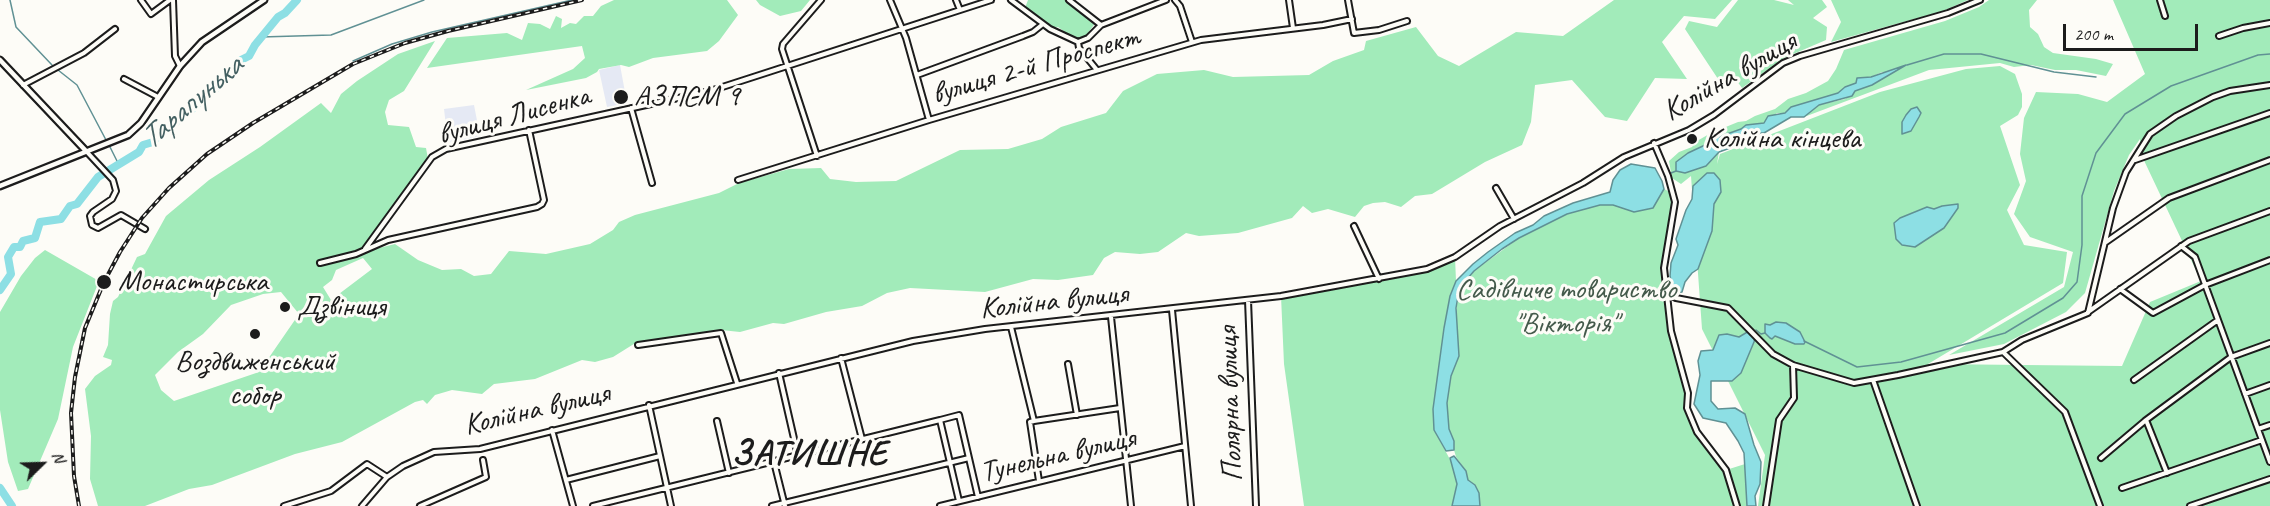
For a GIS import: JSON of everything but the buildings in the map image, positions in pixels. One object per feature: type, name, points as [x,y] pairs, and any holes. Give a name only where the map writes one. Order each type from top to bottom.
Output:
[{"type":"street","points":[[141,0],[151,14],[171,0],[176,56],[180,66]]},
{"type":"street","points":[[0,186],[128,135],[141,123],[180,66],[202,42],[264,0]]},
{"type":"street","points":[[817,156],[782,49],[783,44],[821,0]]},
{"type":"street","points":[[890,0],[903,30],[929,120]]},
{"type":"street","points":[[956,0],[960,10]]},
{"type":"street","name":"вулиця Лисенка","points":[[365,249],[432,157],[446,149],[710,91],[991,0]]},
{"type":"street","points":[[1011,0],[1043,24],[1078,42],[1088,38],[1101,25],[1166,0]]},
{"type":"street","points":[[1069,0],[1101,25]]},
{"type":"street","points":[[1174,0],[1180,6],[1192,42]]},
{"type":"street","points":[[1289,0],[1293,28]]},
{"type":"street","points":[[1348,0],[1354,33],[1379,30],[1407,21]]},
{"type":"street","name":"Колійна вулиця","points":[[362,506],[387,477],[420,457],[434,452],[480,449],[737,383],[913,341],[1011,327],[1248,300],[1380,279],[1427,269],[1455,257],[1500,226],[1583,183],[1624,157],[1689,130],[1784,63],[1800,56],[1937,17],[1980,0]]},
{"type":"street","points":[[2160,0],[2165,16]]},
{"type":"street","name":"вулиця 2-й Проспект","points":[[738,180],[929,120],[1192,42],[1352,20]]},
{"type":"street","points":[[2219,36],[2243,28],[2270,23]]},
{"type":"street","points":[[916,75],[1034,32],[1043,24]]},
{"type":"street","points":[[23,85],[84,53],[115,29]]},
{"type":"street","points":[[1078,42],[1079,48],[1097,70]]},
{"type":"street","points":[[0,60],[111,178],[116,191],[112,199],[90,216],[92,225],[98,228],[121,215],[145,229]]},
{"type":"street","points":[[124,79],[158,97]]},
{"type":"street","points":[[2088,313],[2113,208],[2126,172],[2150,134],[2176,116],[2230,91],[2270,86]]},
{"type":"street","points":[[631,108],[652,183]]},
{"type":"street","points":[[2133,160],[2270,113]]},
{"type":"street","points":[[320,263],[356,254],[388,240],[542,204],[530,130]]},
{"type":"street","points":[[1654,143],[1668,176],[1675,202],[1664,268],[1665,293],[1671,331],[1688,393],[1687,408],[1697,432],[1726,470],[1737,506]]},
{"type":"street","points":[[2105,243],[2169,198],[2270,160]]},
{"type":"street","points":[[1496,188],[1514,219]]},
{"type":"street","points":[[1665,293],[1676,298],[1728,308],[1773,354],[1793,365],[1854,383],[2003,352],[2022,340],[2088,313],[2189,241],[2270,211]]},
{"type":"street","points":[[1354,226],[1380,279]]},
{"type":"street","points":[[2181,246],[2194,257],[2270,462]]},
{"type":"street","points":[[2120,290],[2153,313],[2205,285],[2270,260]]},
{"type":"street","name":"Полярна вулиця","points":[[1248,300],[1256,506]]},
{"type":"street","points":[[1172,310],[1191,506]]},
{"type":"street","points":[[1111,317],[1131,506]]},
{"type":"street","points":[[2134,380],[2218,320]]},
{"type":"street","points":[[1011,327],[1034,421]]},
{"type":"street","points":[[638,345],[721,333],[737,383]]},
{"type":"street","points":[[2101,458],[2146,420],[2231,357],[2270,343]]},
{"type":"street","points":[[2003,352],[2065,412],[2100,506]]},
{"type":"street","points":[[841,358],[862,439]]},
{"type":"street","points":[[1068,364],[1077,415]]},
{"type":"street","points":[[1766,506],[1779,420],[1794,398],[1793,365]]},
{"type":"street","points":[[779,373],[798,456]]},
{"type":"street","points":[[1872,380],[1917,506]]},
{"type":"street","points":[[2245,394],[2270,385]]},
{"type":"street","points":[[649,405],[671,506]]},
{"type":"street","points":[[1039,482],[1030,422],[1120,408]]},
{"type":"street","points":[[593,506],[959,415],[978,497]]},
{"type":"street","points":[[940,420],[959,501]]},
{"type":"street","points":[[2146,420],[2167,473]]},
{"type":"street","points":[[717,421],[729,473]]},
{"type":"street","points":[[2258,429],[2270,425]]},
{"type":"street","points":[[552,430],[573,506]]},
{"type":"street","points":[[2122,488],[2262,440]]},
{"type":"street","name":"Тунельна вулиця","points":[[940,506],[1185,446]]},
{"type":"street","points":[[566,480],[660,456]]},
{"type":"street","points":[[772,506],[785,505],[969,458]]},
{"type":"street","points":[[420,506],[486,477],[483,460]]},
{"type":"street","points":[[774,462],[785,505]]},
{"type":"street","points":[[284,506],[331,491],[367,464],[387,477]]},
{"type":"street","points":[[2190,506],[2270,479]]},
{"type":"shaded area","points":[[620,65],[627,103],[607,107],[599,70]]},
{"type":"shaded area","points":[[474,105],[480,136],[448,143],[444,109]]},
{"type":"green space","points":[[614,0],[727,0],[738,15],[719,41],[707,51],[653,58],[629,67],[621,65],[599,69],[586,78],[526,90],[573,69],[585,58],[582,46],[427,68],[447,38],[507,33],[522,40],[528,23],[540,24],[550,29],[556,16],[562,19],[561,28],[570,23],[576,24],[584,16],[593,16],[601,6]]},
{"type":"green space","points":[[756,0],[810,0],[801,11],[780,16],[760,5]]},
{"type":"green space","points":[[1028,0],[1066,0],[1096,22],[1085,37],[1076,40],[1058,27],[1053,28],[1025,8]]},
{"type":"green space","points":[[1614,0],[1732,0],[1715,19],[1684,16],[1662,42],[1687,79],[1655,78],[1627,121],[1605,117],[1572,80],[1535,85],[1531,122],[1522,145],[1485,162],[1432,194],[1415,196],[1401,207],[1385,202],[1373,203],[1364,206],[1355,217],[1328,209],[1312,213],[1303,206],[1292,218],[1238,233],[1199,236],[1186,233],[1158,252],[1140,254],[1115,252],[1104,258],[1093,275],[1058,280],[1033,279],[985,292],[910,288],[887,293],[862,306],[826,312],[784,324],[773,323],[740,332],[721,330],[637,342],[613,357],[595,362],[582,360],[535,379],[494,384],[482,394],[452,390],[435,395],[427,404],[423,400],[415,402],[342,442],[295,454],[212,485],[189,489],[145,506],[98,506],[90,479],[91,436],[85,389],[95,376],[111,365],[112,360],[103,357],[108,345],[113,301],[118,297],[137,257],[145,254],[166,216],[209,180],[321,103],[331,113],[341,94],[357,81],[398,54],[435,41],[404,91],[389,100],[385,112],[388,125],[409,127],[416,147],[426,148],[428,159],[363,246],[375,249],[395,244],[418,260],[442,270],[461,269],[474,276],[491,274],[509,251],[546,254],[590,244],[613,230],[619,222],[635,215],[719,193],[739,183],[789,169],[821,168],[830,179],[856,182],[896,181],[960,150],[1008,149],[1042,139],[1061,127],[1106,113],[1123,91],[1157,74],[1204,70],[1233,77],[1309,75],[1333,61],[1364,50],[1366,41],[1416,27],[1438,56],[1459,66],[1516,32],[1563,36]],"holes":[[[363,258],[372,269],[331,300],[323,287],[332,280],[336,270]],[[281,292],[299,314],[259,372],[174,401],[161,390],[155,375],[178,352],[203,334],[231,305],[263,294]]]},
{"type":"green space","points":[[1738,0],[1774,0],[1794,5],[1788,0],[1822,0],[1827,7],[1813,18],[1827,27],[1826,40],[1784,58],[1742,88],[1734,77],[1722,85],[1685,29],[1689,21],[1717,27]]},
{"type":"green space","points":[[1831,0],[1968,0],[1943,11],[1831,42],[1841,22]]},
{"type":"green space","points":[[1989,0],[2037,0],[2029,10],[2030,27],[2038,34],[2044,47],[2053,53],[2096,59],[2113,64],[2106,76],[2076,70],[2055,70],[2031,65],[2014,67],[2000,63],[1929,70],[1804,117],[1819,105],[1845,99],[1855,91],[1900,68],[1871,77],[1857,78],[1856,83],[1845,87],[1838,93],[1791,107],[1785,113],[1777,113],[1764,123],[1746,125],[1741,129],[1710,139],[1705,145],[1688,153],[1685,173],[1706,166],[1719,152],[1717,164],[1720,154],[1880,92],[1966,69],[2000,66],[2015,74],[2022,94],[2022,107],[2018,115],[2000,126],[2020,185],[2007,210],[2024,245],[2067,252],[2063,283],[1928,364],[2122,366],[2150,302],[2201,281],[2140,152],[2140,139],[2129,155],[2114,191],[2085,293],[2066,312],[2004,344],[1949,355],[2064,287],[2073,252],[2030,237],[2014,214],[2026,181],[2020,154],[2024,118],[2036,92],[2078,94],[2107,102],[2145,74],[2113,0],[2270,0],[2270,506],[1758,506],[1765,455],[1702,329],[1691,176],[1681,184],[1672,178],[1669,161],[1679,152],[1692,147],[1697,141],[1711,133],[1775,109],[1788,99],[1806,93],[1828,81],[1844,50],[1945,21],[1979,7]]},
{"type":"green space","name":"Садівниче товариство \"Вікторія\"","points":[[1664,189],[1672,193],[1675,202],[1664,268],[1671,331],[1688,393],[1687,408],[1697,432],[1726,470],[1745,464],[1747,506],[1480,506],[1479,493],[1475,485],[1468,480],[1466,471],[1456,457],[1454,441],[1449,429],[1447,403],[1451,376],[1459,355],[1455,323],[1458,296],[1474,271],[1519,238],[1567,214],[1600,205],[1613,205],[1634,212],[1653,208]]},
{"type":"green space","points":[[45,250],[99,281],[73,347],[58,419],[28,489],[18,491],[8,462],[0,410],[0,312],[21,276],[35,258]]},
{"type":"green space","points":[[1455,257],[1456,281],[1450,296],[1444,328],[1434,430],[1453,465],[1457,484],[1454,503],[1452,506],[1304,506],[1284,364],[1281,296],[1417,271]]},
{"type":"water","points":[[1906,65],[1872,85],[1855,91],[1852,96],[1819,105],[1804,117],[1791,117],[1747,142],[1719,152],[1706,166],[1685,173],[1676,171],[1676,162],[1710,140],[1746,125],[1764,123],[1768,116],[1785,113],[1791,107],[1838,93],[1845,87],[1856,83],[1857,78],[1871,77]]},
{"type":"water","points":[[1917,107],[1921,113],[1919,117],[1911,131],[1902,134],[1902,122],[1911,109]]},
{"type":"water","points":[[1631,164],[1655,168],[1662,181],[1664,189],[1653,208],[1634,212],[1613,205],[1600,205],[1567,214],[1519,238],[1502,249],[1468,278],[1458,296],[1456,308],[1459,356],[1451,376],[1447,403],[1449,429],[1454,441],[1454,450],[1446,451],[1434,430],[1433,409],[1444,328],[1450,296],[1456,281],[1488,252],[1544,216],[1573,203],[1610,192],[1613,180],[1620,170]]},
{"type":"water","points":[[1707,173],[1714,173],[1720,180],[1721,192],[1714,204],[1712,231],[1698,269],[1685,282],[1682,292],[1676,293],[1670,276],[1671,263],[1678,245],[1676,239],[1692,199],[1693,186]]},
{"type":"water","points":[[1958,204],[1958,208],[1944,228],[1915,247],[1902,245],[1896,239],[1894,223],[1900,218],[1927,207],[1934,209]]},
{"type":"water","points":[[1776,322],[1786,323],[1800,332],[1804,344],[1795,344],[1775,336],[1770,338],[1765,333],[1765,324],[1770,325]]},
{"type":"water","points":[[1749,331],[1755,337],[1741,373],[1732,381],[1711,381],[1711,401],[1718,409],[1735,408],[1745,414],[1761,462],[1760,484],[1755,496],[1756,506],[1747,506],[1744,453],[1738,441],[1726,423],[1703,418],[1694,404],[1700,375],[1698,361],[1701,351],[1713,350],[1719,335],[1739,337]]},
{"type":"water","points":[[1454,456],[1466,471],[1468,480],[1475,485],[1479,493],[1480,506],[1452,506],[1457,484],[1450,458]]},
{"type":"waterway","name":"Тарапунька","points":[[10,0],[16,27],[52,65]]},
{"type":"waterway","name":"Тарапунька","points":[[0,290],[11,274],[8,257],[14,247],[20,247],[23,241],[35,238],[40,222],[61,219],[70,206],[77,204],[98,177],[139,152],[143,145],[153,142],[218,87],[241,60],[249,56],[278,17],[297,0]]},
{"type":"waterway","name":"Тарапунька","points":[[261,37],[331,35],[424,0]]},
{"type":"waterway","points":[[353,61],[392,44],[432,32],[572,0]]},
{"type":"waterway","points":[[1907,65],[1944,54],[1981,54],[2054,72],[2096,77]]},
{"type":"waterway","points":[[1804,341],[1857,367],[1901,362],[2005,333],[2063,298],[2077,282],[2082,245],[2082,196],[2096,153],[2125,114],[2171,86],[2258,55],[2270,54]]},
{"type":"waterway","name":"Тарапунька","points":[[58,70],[77,85],[106,140]]},
{"type":"waterway","name":"Тарапунька","points":[[110,147],[119,165]]},
{"type":"waterway","points":[[1671,173],[1676,171]]},
{"type":"waterway","points":[[1756,330],[1761,334],[1765,333]]},
{"type":"waterway","name":"Тарапунька","points":[[0,488],[12,506]]},
{"type":"railway","points":[[79,506],[74,476],[71,413],[75,377],[85,328],[104,282],[120,252],[142,218],[169,188],[207,154],[253,123],[353,64],[405,43],[582,0]]},
{"type":"place","name":"АЗПСМ 9","points":[[621,97]]},
{"type":"place","name":"Колійна кінцева","points":[[1692,139]]},
{"type":"place","name":"Монастирська","points":[[104,282]]},
{"type":"place","name":"Дзвіниця","points":[[285,307]]},
{"type":"place","name":"Воздвиженський собор","points":[[255,334]]},
{"type":"district","name":"ЗАТИШНЕ","points":[[810,455]]}]
